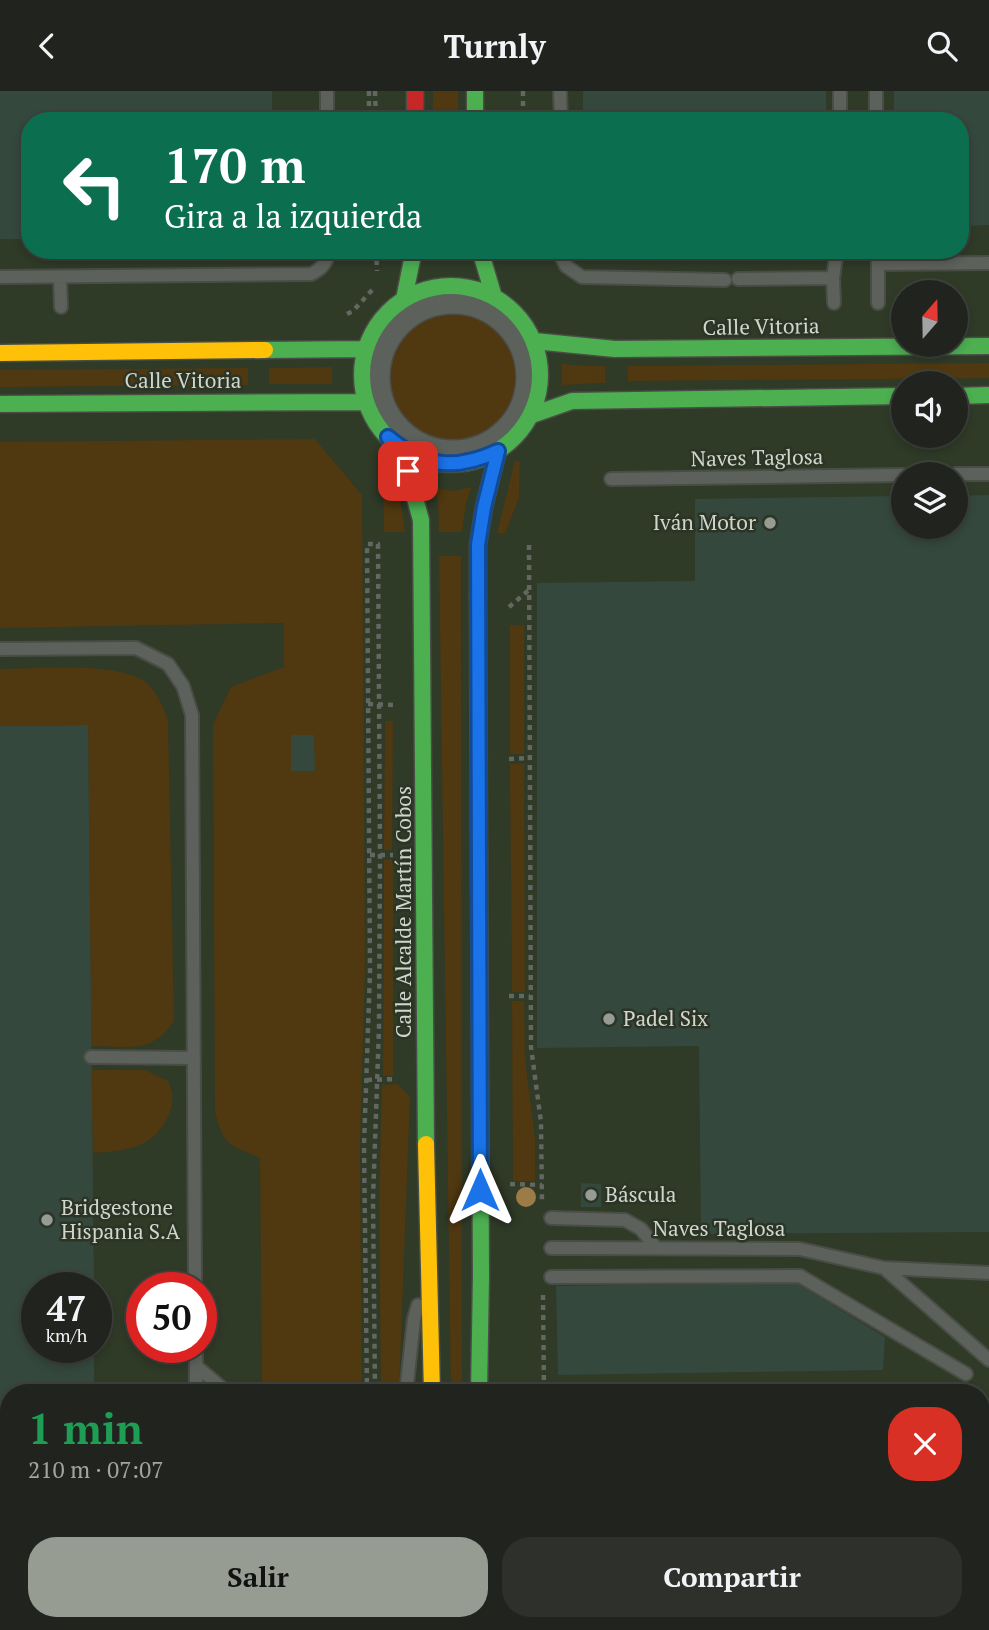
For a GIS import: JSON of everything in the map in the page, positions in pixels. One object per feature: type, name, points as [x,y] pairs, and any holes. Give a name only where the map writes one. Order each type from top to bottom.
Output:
[{"type":"main road","points":[[415,91],[415,112]]},
{"type":"main road","points":[[475,91],[475,112]]},
{"type":"main road","points":[[410,306],[413,259]]},
{"type":"main road","points":[[483,259],[494,297]]},
{"type":"main road","points":[[366,403],[362,373],[366,349],[381,321],[410,306],[433,288],[464,287],[494,297],[522,320],[534,341],[541,376],[539,395],[531,415],[512,442],[498,451],[470,462],[440,464],[403,450],[388,437]]},
{"type":"main road","name":"Calle Vitoria","points":[[534,341],[615,349],[989,346]]},
{"type":"main road","name":"Calle Vitoria","points":[[0,352],[366,349]]},
{"type":"main road","points":[[968,396],[989,395]]},
{"type":"main road","points":[[531,415],[572,401],[891,396]]},
{"type":"main road","name":"Calle Vitoria","points":[[0,404],[366,403]]},
{"type":"main road","name":"Calle Alcalde Martín Cobos","points":[[366,403],[408,471],[421,520],[432,1384]]},
{"type":"main road","points":[[479,1384],[478,557],[484,507],[498,451]]},
{"type":"street","points":[[452,302],[477,306],[499,318],[516,337],[526,360],[528,385],[521,409],[514,421],[496,438],[471,449],[432,449],[408,436],[390,417],[379,392],[379,365],[382,352],[410,306],[452,302]]},
{"type":"lane","points":[[327,91],[327,112]]},
{"type":"lane","points":[[560,91],[561,112]]},
{"type":"lane","points":[[840,91],[840,112]]},
{"type":"lane","points":[[876,91],[876,112]]},
{"type":"lane","points":[[0,277],[310,274],[322,269],[327,259]]},
{"type":"lane","points":[[562,259],[565,266],[582,277],[725,280]]},
{"type":"lane","points":[[834,303],[836,259]]},
{"type":"lane","points":[[878,259],[878,303]]},
{"type":"lane","points":[[878,264],[989,263]]},
{"type":"lane","points":[[60,277],[61,307]]},
{"type":"lane","points":[[738,279],[833,278]]},
{"type":"lane","points":[[968,474],[989,474]]},
{"type":"lane","name":"Naves Taglosa","points":[[611,479],[891,475]]},
{"type":"lane","points":[[0,649],[136,648],[168,664],[183,686],[192,715],[195,1272]]},
{"type":"lane","points":[[91,1057],[193,1058]]},
{"type":"lane","points":[[551,1218],[625,1220],[641,1229],[656,1248]]},
{"type":"lane","name":"Naves Taglosa","points":[[551,1248],[800,1249],[884,1268],[989,1273]]},
{"type":"lane","name":"Naves Taglosa","points":[[884,1268],[989,1360]]},
{"type":"lane","points":[[407,1384],[414,1319],[429,1275]]},
{"type":"lane","points":[[551,1277],[800,1276],[966,1374]]},
{"type":"lane","points":[[196,1366],[196,1384]]},
{"type":"lane","points":[[196,1366],[217,1384]]},
{"type":"path","points":[[369,91],[369,112]]},
{"type":"path","points":[[375,91],[376,112]]},
{"type":"path","points":[[523,91],[523,112]]},
{"type":"path","points":[[342,317],[353,311],[375,286],[376,259]]},
{"type":"path","points":[[367,1384],[364,1145],[370,972],[367,544],[378,544],[380,855],[379,1027],[373,1199],[375,1384]]},
{"type":"path","points":[[529,545],[531,1047],[542,1142],[542,1207]]},
{"type":"path","points":[[368,704],[396,705]]},
{"type":"path","points":[[505,759],[530,758]]},
{"type":"path","points":[[370,855],[396,855]]},
{"type":"path","points":[[508,996],[530,996]]},
{"type":"path","points":[[543,1289],[544,1384]]},
{"type":"shaded area","points":[[0,91],[989,91],[989,1384],[0,1384]]},
{"type":"shaded area","points":[[433,91],[458,91],[458,112],[433,112]]},
{"type":"shaded area","points":[[453,308],[479,313],[501,328],[516,350],[521,376],[516,402],[501,424],[479,439],[453,444],[427,439],[405,424],[390,402],[385,376],[390,350],[405,328],[427,313]]},
{"type":"shaded area","points":[[562,363],[605,366],[605,383],[562,385]]},
{"type":"shaded area","points":[[989,363],[989,378],[968,378],[968,371],[891,371],[891,379],[628,381],[628,366]]},
{"type":"shaded area","points":[[332,367],[332,384],[269,384],[269,368]]},
{"type":"shaded area","points":[[248,368],[248,385],[0,387],[0,370]]},
{"type":"shaded area","points":[[315,439],[362,495],[365,968],[360,1145],[362,1384],[262,1384],[260,1158],[229,1143],[221,1132],[215,1112],[213,724],[231,687],[284,667],[284,623],[0,628],[0,442]]},
{"type":"shaded area","points":[[515,461],[520,461],[519,498],[505,533],[497,533]]},
{"type":"shaded area","points":[[383,467],[396,490],[405,532],[384,532]]},
{"type":"shaded area","points":[[433,487],[453,491],[472,487],[466,503],[462,532],[439,532],[438,501]]},
{"type":"shaded area","points":[[439,556],[461,556],[462,1384],[451,1384]]},
{"type":"shaded area","points":[[510,625],[524,625],[524,754],[510,754]]},
{"type":"shaded area","points":[[0,669],[98,669],[135,676],[151,687],[168,721],[174,1021],[157,1039],[147,1044],[127,1047],[91,1046],[88,725],[0,726]]},
{"type":"shaded area","points":[[385,721],[393,721],[392,850],[384,850]]},
{"type":"shaded area","points":[[510,764],[524,764],[525,992],[512,992]]},
{"type":"shaded area","points":[[384,860],[393,860],[393,1076],[383,1076]]},
{"type":"shaded area","points":[[512,1001],[524,1001],[525,1058],[535,1139],[535,1181],[513,1181]]},
{"type":"shaded area","points":[[91,1070],[145,1070],[168,1081],[172,1095],[171,1109],[154,1136],[126,1149],[93,1153]]},
{"type":"shaded area","points":[[397,1084],[410,1096],[399,1384],[381,1384],[379,1200],[382,1085]]},
{"type":"building","points":[[0,91],[272,91],[272,112],[21,112],[21,239],[0,239]]},
{"type":"building","points":[[583,91],[826,91],[826,112],[583,112]]},
{"type":"building","points":[[894,91],[989,91],[989,225],[969,226],[969,112],[894,112]]},
{"type":"building","points":[[611,259],[712,259],[611,260]]},
{"type":"building","points":[[989,495],[989,1232],[701,1234],[699,1046],[537,1048],[537,583],[695,581],[695,499],[891,496],[891,539],[968,539],[968,496]]},
{"type":"building","name":"Bridgestone Hispania S.A","points":[[88,725],[94,1272],[21,1272],[21,1363],[94,1363],[94,1384],[0,1384],[0,726]]},
{"type":"building","points":[[291,735],[314,735],[315,771],[291,771]]},
{"type":"building","name":"Báscula","points":[[581,1183],[601,1184],[601,1207],[581,1207]]},
{"type":"building","points":[[796,1283],[885,1337],[883,1370],[558,1375],[556,1286]]},
{"type":"traffic: fast","points":[[475,91],[475,112]]},
{"type":"traffic: fast","points":[[404,299],[412,259]]},
{"type":"traffic: fast","points":[[483,259],[494,297]]},
{"type":"traffic: fast","points":[[451,286],[485,293],[514,312],[533,341],[540,375],[533,409],[514,438],[485,457],[451,464],[417,457],[388,438],[369,409],[362,375],[369,341],[388,312],[417,293],[451,286]]},
{"type":"traffic: fast","points":[[534,341],[615,349],[989,346]]},
{"type":"traffic: fast","points":[[265,350],[366,349]]},
{"type":"traffic: fast","points":[[968,396],[989,395]]},
{"type":"traffic: fast","points":[[532,415],[572,401],[891,396]]},
{"type":"traffic: fast","points":[[0,404],[366,402]]},
{"type":"traffic: fast","points":[[388,437],[409,477],[421,520],[426,1144]]},
{"type":"traffic: fast","points":[[478,598],[478,545],[498,451]]},
{"type":"traffic: fast","points":[[479,849],[479,1384]]},
{"type":"traffic: slow","points":[[0,353],[265,350]]},
{"type":"traffic: slow","points":[[478,598],[479,849]]},
{"type":"traffic: slow","points":[[426,1144],[432,1384]]},
{"type":"traffic: jam","points":[[415,91],[415,112]]},
{"type":"place","name":"Iván Motor","points":[[770,523]]},
{"type":"place","name":"Padel Six","points":[[609,1019]]},
{"type":"place","name":"Báscula","points":[[591,1195]]},
{"type":"place","name":"Bridgestone Hispania S.A","points":[[47,1220]]},
{"type":"route","points":[[408,471],[388,437],[403,450],[440,464],[480,460],[498,451],[478,545],[480,1190]]}]
